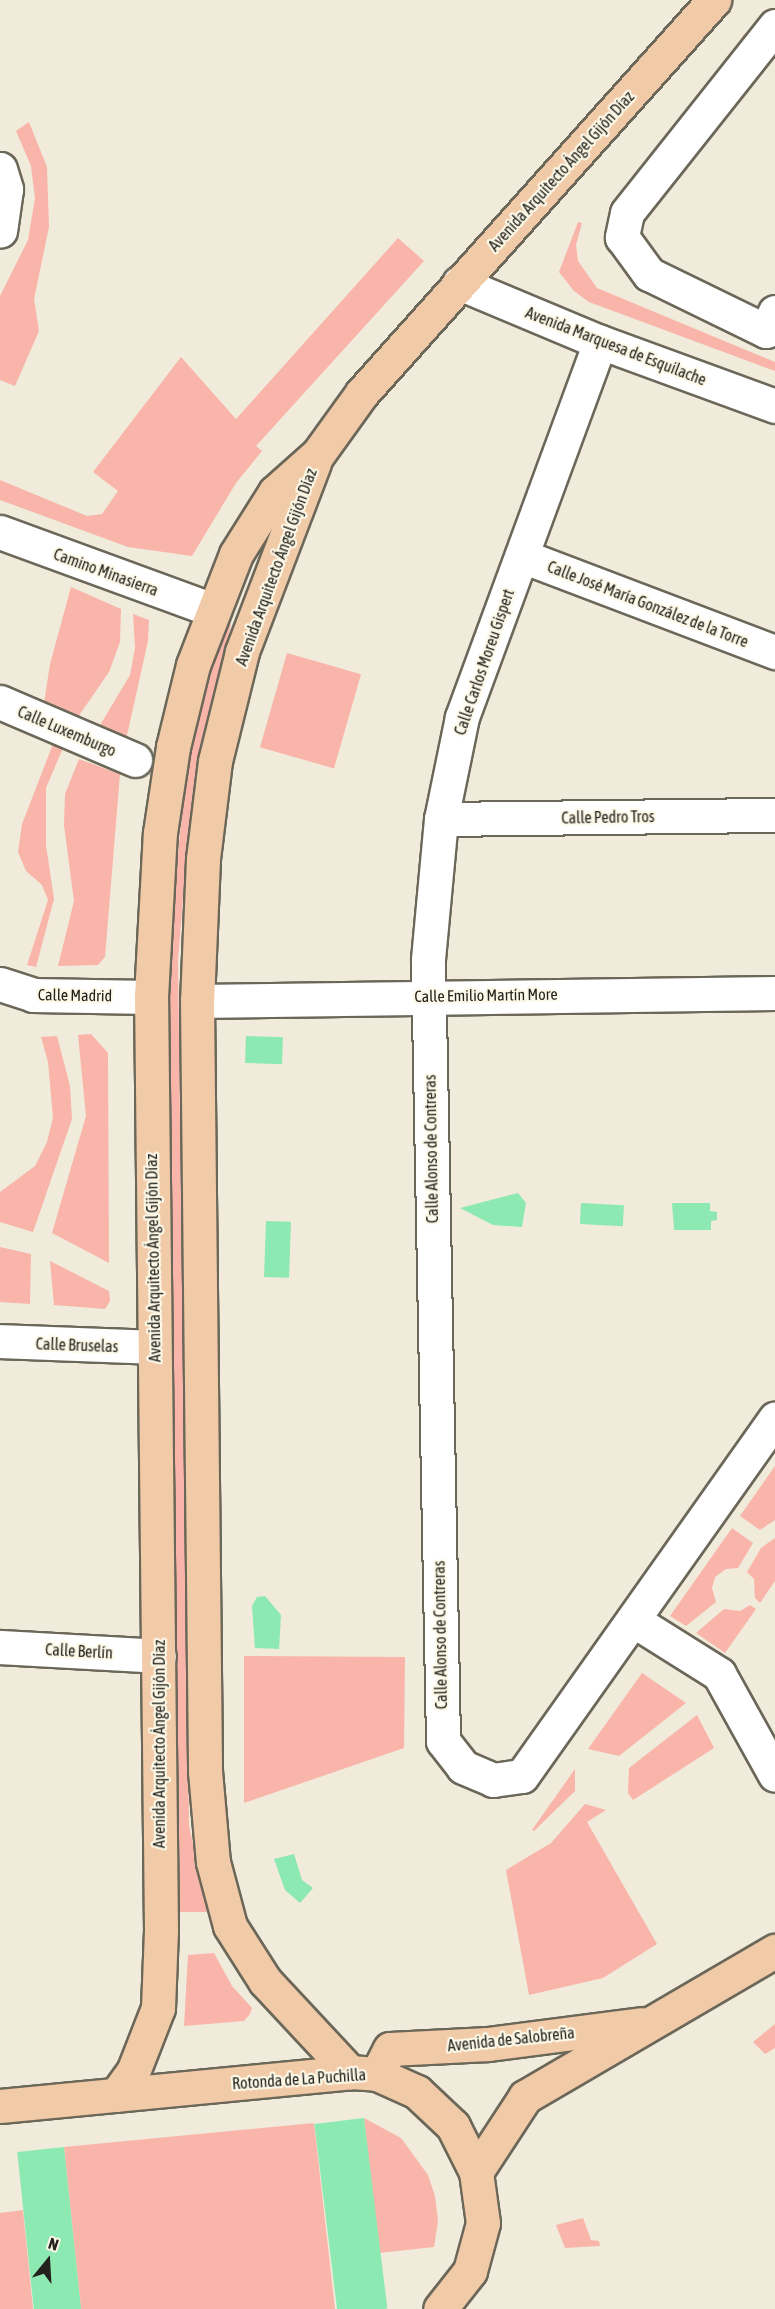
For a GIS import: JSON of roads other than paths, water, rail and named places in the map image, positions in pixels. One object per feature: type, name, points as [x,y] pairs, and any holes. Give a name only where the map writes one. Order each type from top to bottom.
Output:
[{"type":"main road","name":"Avenida Arquitecto Ángel Gijón Díaz","points":[[364,2073],[265,1981],[230,1926],[213,1862],[205,1771],[196,1001],[200,903],[215,761],[242,652],[290,519],[318,454],[362,393],[714,0]]},
{"type":"main road","name":"Avenida Arquitecto Ángel Gijón Díaz","points":[[116,2095],[133,2072],[158,2008],[159,1656],[151,997],[160,833],[173,747],[193,665],[236,554],[275,492],[318,454]]},
{"type":"main road","name":"Avenida de Salobreña","points":[[476,2172],[525,2097],[658,2022],[775,1951]]},
{"type":"main road","name":"Avenida de Salobreña","points":[[364,2073],[390,2049],[488,2044],[658,2022]]},
{"type":"main road","name":"Rotonda de La Puchilla","points":[[0,2106],[364,2073],[417,2092],[453,2126],[476,2172],[483,2223],[470,2271],[440,2309]]},
{"type":"street","points":[[772,326],[649,274],[622,237],[627,213],[775,26]]},
{"type":"street","points":[[0,170],[6,189],[0,231]]},
{"type":"street","name":"Avenida Marquesa de Esquilache","points":[[459,283],[600,342],[775,406]]},
{"type":"street","name":"Calle Carlos Moreu Gispert","points":[[428,996],[441,819],[462,717],[600,342]]},
{"type":"street","name":"Camino Minasierra","points":[[0,532],[213,610]]},
{"type":"street","name":"Calle José María González de la Torre","points":[[522,556],[775,652]]},
{"type":"street","name":"Calle Luxemburgo","points":[[0,702],[135,760]]},
{"type":"street","name":"Calle Pedro Tros","points":[[441,819],[775,815]]},
{"type":"street","name":"Calle Madrid","points":[[0,984],[33,995],[151,997]]},
{"type":"street","name":"Calle Emilio Martín More","points":[[196,1001],[775,993]]},
{"type":"street","name":"Calle Alonso de Contreras","points":[[428,996],[443,1741],[463,1767],[493,1780],[522,1776],[775,1419]]},
{"type":"street","name":"Calle Bruselas","points":[[0,1341],[154,1347]]},
{"type":"street","points":[[633,1620],[718,1674],[775,1775]]},
{"type":"street","name":"Calle Berlín","points":[[0,1647],[159,1656]]}]
